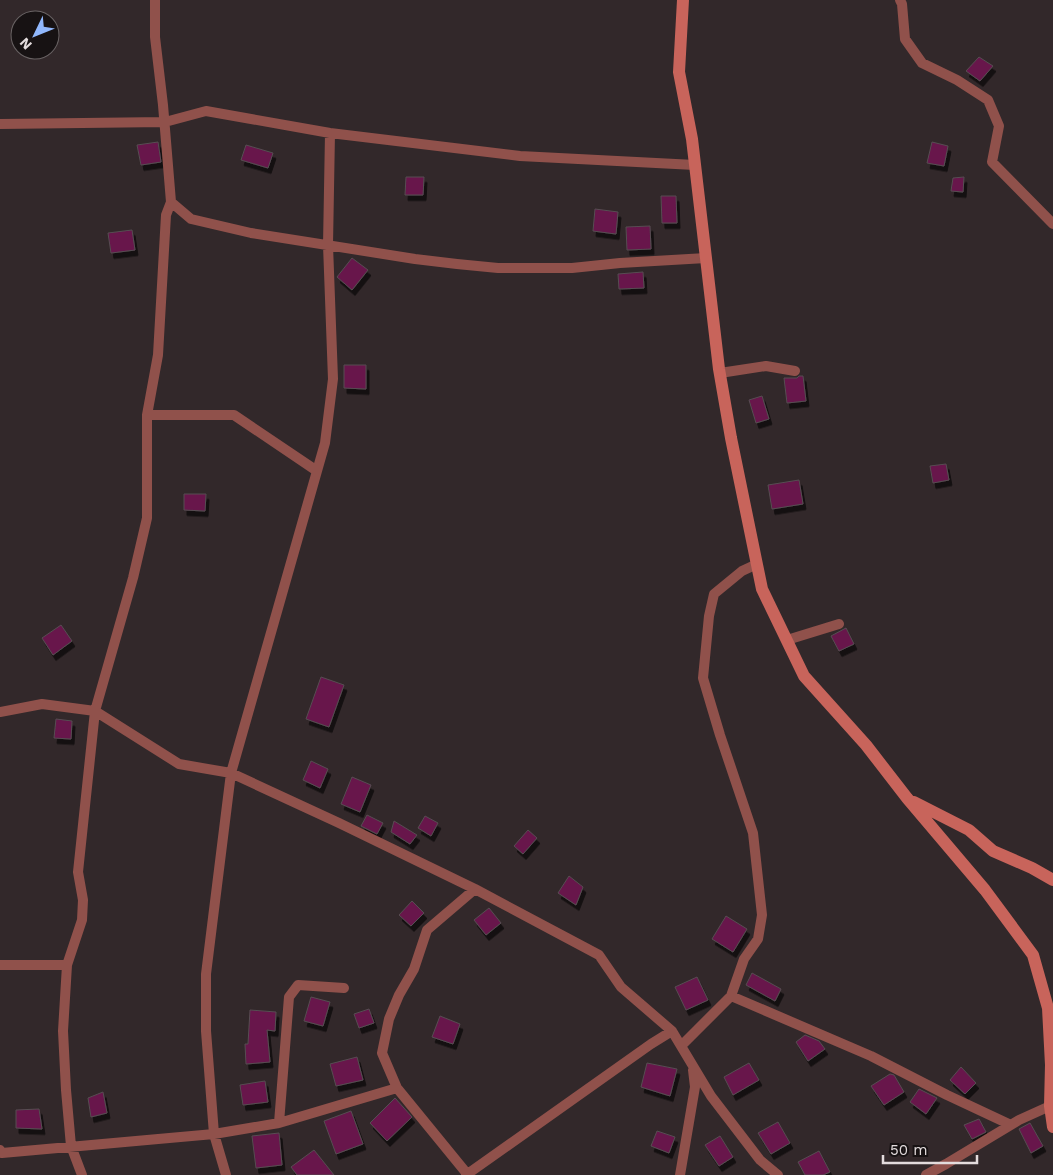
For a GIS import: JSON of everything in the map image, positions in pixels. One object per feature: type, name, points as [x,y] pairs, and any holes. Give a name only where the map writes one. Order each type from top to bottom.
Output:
[{"type":"street","points":[[82,1175],[71,1146],[63,1031],[67,965],[82,920],[84,900],[78,872],[95,711],[133,578],[147,518],[147,415],[158,355],[166,215],[171,202],[165,122],[155,37],[155,0]]},
{"type":"street","points":[[683,0],[678,72],[692,139],[720,373],[731,438],[762,589],[804,676],[866,745],[907,798],[985,890],[1033,955],[1048,1008],[1051,1065],[1050,1106],[1053,1127]]},
{"type":"street","points":[[900,0],[905,39],[922,63],[957,80],[988,100],[999,126],[992,162],[1053,224]]},
{"type":"street","points":[[0,124],[165,122],[206,111],[330,133],[520,156],[695,165]]},
{"type":"street","points":[[226,1175],[214,1134],[206,1031],[206,974],[231,773],[325,443],[333,379],[328,245],[330,133]]},
{"type":"street","points":[[171,202],[191,218],[251,233],[415,259],[498,268],[572,268],[706,258]]},
{"type":"street","points":[[720,373],[766,366],[795,371]]},
{"type":"street","points":[[147,415],[234,414],[317,471]]},
{"type":"street","points":[[681,1046],[731,996],[744,959],[758,939],[762,915],[753,833],[720,736],[703,678],[709,616],[714,594],[742,571],[757,564]]},
{"type":"street","points":[[787,640],[839,624]]},
{"type":"street","points":[[0,712],[42,704],[95,711],[179,764],[231,773],[475,889],[599,955],[621,987],[672,1031],[711,1096],[760,1160],[778,1175]]},
{"type":"street","points":[[907,798],[969,830],[993,851],[1032,868],[1053,880]]},
{"type":"street","points":[[475,889],[427,930],[414,969],[399,995],[389,1019],[382,1053],[397,1088],[467,1175],[672,1031]]},
{"type":"street","points":[[0,965],[67,965]]},
{"type":"street","points":[[279,1123],[289,997],[298,985],[344,988]]},
{"type":"street","points":[[731,996],[871,1056],[1011,1125]]},
{"type":"street","points":[[680,1175],[695,1087],[692,1065]]},
{"type":"street","points":[[0,1150],[2,1152],[214,1134],[279,1123],[397,1088]]},
{"type":"street","points":[[926,1175],[1011,1125],[1050,1106]]},
{"type":"building","points":[[979,57],[993,66],[980,81],[966,71]]},
{"type":"building","points":[[158,142],[161,162],[141,165],[137,145]]},
{"type":"building","points":[[932,142],[948,146],[944,166],[927,163]]},
{"type":"building","points":[[246,145],[273,153],[268,168],[241,160]]},
{"type":"building","points":[[406,177],[424,177],[423,195],[405,195]]},
{"type":"building","points":[[964,177],[963,192],[951,191],[953,178]]},
{"type":"building","points":[[661,196],[676,196],[677,223],[662,223]]},
{"type":"building","points":[[595,209],[618,212],[616,234],[593,231]]},
{"type":"building","points":[[650,226],[651,249],[627,250],[626,227]]},
{"type":"building","points":[[132,230],[135,250],[111,253],[108,233]]},
{"type":"building","points":[[352,258],[368,270],[352,290],[337,277]]},
{"type":"building","points":[[643,272],[644,288],[619,289],[618,274]]},
{"type":"building","points":[[344,365],[366,365],[366,389],[344,388]]},
{"type":"building","points":[[803,376],[806,401],[787,403],[784,378],[797,378]]},
{"type":"building","points":[[762,396],[769,419],[756,423],[749,400]]},
{"type":"building","points":[[946,464],[949,480],[933,483],[930,466]]},
{"type":"building","points":[[799,480],[803,504],[772,509],[768,485]]},
{"type":"building","points":[[184,494],[206,494],[205,511],[184,510]]},
{"type":"building","points":[[61,625],[72,641],[53,655],[42,638]]},
{"type":"building","points":[[846,628],[854,644],[839,651],[831,636]]},
{"type":"building","points":[[321,677],[344,685],[329,727],[306,719]]},
{"type":"building","points":[[56,719],[72,721],[71,739],[54,738]]},
{"type":"building","points":[[311,761],[328,769],[320,788],[303,780]]},
{"type":"building","points":[[352,777],[371,785],[360,812],[341,804]]},
{"type":"building","points":[[367,815],[383,823],[377,834],[361,826]]},
{"type":"building","points":[[425,816],[438,823],[431,836],[418,828]]},
{"type":"building","points":[[394,821],[417,835],[410,844],[391,832]]},
{"type":"building","points":[[528,830],[537,838],[523,854],[514,846]]},
{"type":"building","points":[[569,876],[583,887],[576,905],[558,893]]},
{"type":"building","points":[[412,901],[424,913],[411,926],[399,915]]},
{"type":"building","points":[[489,908],[501,923],[486,935],[474,920]]},
{"type":"building","points":[[726,916],[747,929],[733,952],[712,939]]},
{"type":"building","points":[[752,973],[781,989],[775,1001],[746,985]]},
{"type":"building","points":[[697,977],[708,1000],[686,1010],[675,987]]},
{"type":"building","points":[[311,997],[330,1002],[323,1026],[304,1021]]},
{"type":"building","points":[[369,1009],[374,1023],[359,1028],[354,1014]]},
{"type":"building","points":[[250,1010],[276,1012],[275,1031],[267,1030],[270,1062],[246,1064],[245,1044],[248,1044]]},
{"type":"building","points":[[440,1016],[460,1024],[453,1044],[432,1037]]},
{"type":"building","points":[[805,1035],[819,1041],[825,1049],[808,1061],[796,1042]]},
{"type":"building","points":[[357,1057],[363,1080],[336,1086],[330,1064]]},
{"type":"building","points":[[647,1063],[677,1069],[670,1096],[641,1087]]},
{"type":"building","points":[[749,1063],[759,1080],[733,1095],[724,1077]]},
{"type":"building","points":[[961,1067],[976,1083],[965,1094],[950,1080]]},
{"type":"building","points":[[890,1074],[894,1075],[904,1092],[884,1105],[871,1086]]},
{"type":"building","points":[[265,1081],[268,1102],[243,1105],[240,1085]]},
{"type":"building","points":[[919,1089],[937,1098],[926,1114],[910,1102]]},
{"type":"building","points":[[103,1092],[107,1113],[91,1117],[88,1098]]},
{"type":"building","points":[[395,1098],[412,1117],[387,1141],[370,1123]]},
{"type":"building","points":[[39,1109],[42,1129],[16,1128],[16,1110]]},
{"type":"building","points":[[351,1111],[363,1144],[336,1154],[324,1121]]},
{"type":"building","points":[[979,1119],[986,1132],[972,1139],[964,1125]]},
{"type":"building","points":[[778,1122],[790,1143],[771,1154],[758,1133]]},
{"type":"building","points":[[1030,1123],[1043,1146],[1031,1153],[1019,1129]]},
{"type":"building","points":[[657,1131],[675,1137],[669,1153],[651,1146]]},
{"type":"building","points":[[279,1133],[282,1165],[256,1168],[252,1136]]},
{"type":"building","points":[[720,1136],[733,1157],[719,1166],[705,1145]]},
{"type":"building","points":[[314,1150],[334,1175],[297,1175],[291,1167]]},
{"type":"building","points":[[819,1151],[830,1172],[823,1175],[805,1175],[798,1162]]}]
